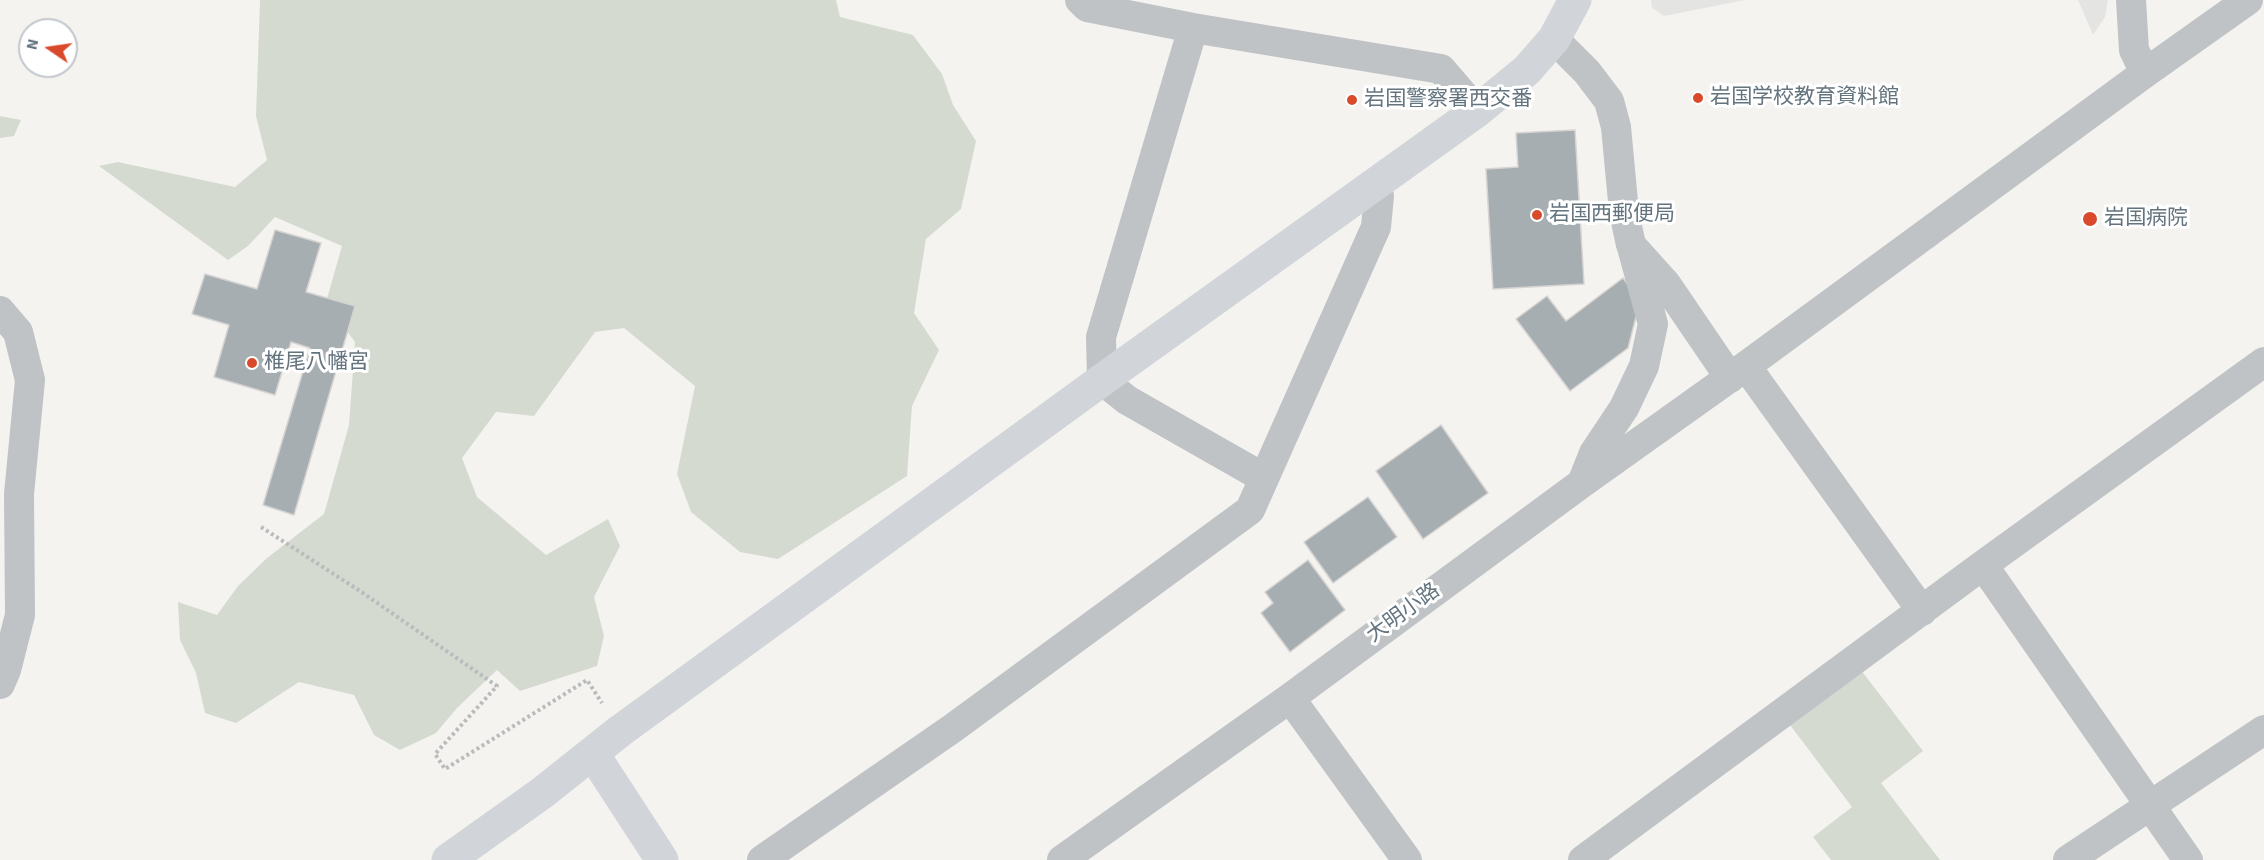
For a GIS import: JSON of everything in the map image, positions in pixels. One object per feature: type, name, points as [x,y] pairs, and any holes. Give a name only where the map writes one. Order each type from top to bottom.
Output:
[{"type":"street","points":[[1080,0],[1087,8],[1441,69],[1477,111]]},
{"type":"street","points":[[448,860],[593,754],[620,731],[1102,380],[1477,111],[1527,70],[1554,39],[1575,0]]},
{"type":"street","points":[[2131,0],[2134,50],[2145,74]]},
{"type":"street","name":"大明小路","points":[[1062,860],[1290,698],[1582,483],[2248,0]]},
{"type":"street","points":[[1102,380],[1101,337],[1193,28]]},
{"type":"street","points":[[1554,39],[1587,72],[1609,101],[1616,127],[1624,212],[1653,324],[1644,366],[1624,408],[1594,453],[1582,483]]},
{"type":"street","points":[[762,860],[953,728],[1250,510],[1376,227],[1379,196],[1374,185]]},
{"type":"street","points":[[1631,245],[1738,372],[1922,611]]},
{"type":"street","points":[[0,311],[18,332],[30,380],[19,494],[20,615],[6,670],[0,684]]},
{"type":"street","points":[[1583,860],[1983,565],[2264,363]]},
{"type":"street","points":[[1102,380],[1127,400],[1264,478]]},
{"type":"street","points":[[1983,565],[2188,860]]},
{"type":"street","points":[[1290,698],[1407,860]]},
{"type":"street","points":[[2068,860],[2264,730]]},
{"type":"street","points":[[593,754],[662,860]]},
{"type":"path","points":[[261,527],[360,591],[497,686],[435,753],[445,769],[587,680],[620,731]]},
{"type":"shaded area","points":[[260,0],[836,0],[840,17],[913,35],[942,74],[953,105],[976,141],[961,209],[926,239],[914,313],[939,350],[912,406],[907,476],[778,559],[740,552],[691,512],[677,474],[695,386],[624,328],[595,332],[534,416],[496,412],[462,458],[477,497],[546,555],[608,519],[620,546],[594,597],[604,636],[597,666],[520,691],[497,670],[457,708],[436,733],[400,750],[374,735],[354,695],[299,682],[236,723],[205,713],[196,673],[180,640],[178,602],[217,615],[238,586],[267,558],[324,514],[349,425],[355,342],[326,302],[342,246],[275,217],[248,246],[228,260],[99,166],[118,162],[235,187],[267,160],[256,116]]},
{"type":"shaded area","points":[[1651,0],[1745,0],[1664,16],[1652,8]]},
{"type":"shaded area","points":[[2078,0],[2108,0],[2105,17],[2093,35]]},
{"type":"shaded area","points":[[0,116],[21,120],[14,136],[0,138]]},
{"type":"shaded area","points":[[1861,670],[1923,751],[1881,783],[1940,860],[1831,860],[1813,837],[1852,807],[1790,725]]},
{"type":"building","points":[[1575,130],[1584,284],[1493,289],[1486,169],[1518,167],[1516,133]]},
{"type":"building","name":"椎尾八幡宮","points":[[275,230],[321,243],[306,292],[355,306],[294,515],[263,505],[310,348],[291,342],[275,395],[214,377],[229,325],[192,314],[205,274],[257,289]]},
{"type":"building","points":[[1623,278],[1640,301],[1628,348],[1570,391],[1516,319],[1547,296],[1566,321]]},
{"type":"building","points":[[1441,425],[1488,493],[1423,539],[1376,471]]},
{"type":"building","points":[[1368,497],[1397,537],[1333,583],[1304,542]]},
{"type":"building","points":[[1308,560],[1345,610],[1290,652],[1261,613],[1273,603],[1265,592]]},
{"type":"place","name":"岩国学校教育資料館","points":[[1698,98]]},
{"type":"place","name":"岩国警察署西交番","points":[[1352,100]]},
{"type":"place","name":"岩国西郵便局","points":[[1537,215]]},
{"type":"place","name":"岩国病院","points":[[2090,219]]},
{"type":"place","name":"椎尾八幡宮","points":[[252,363]]}]
